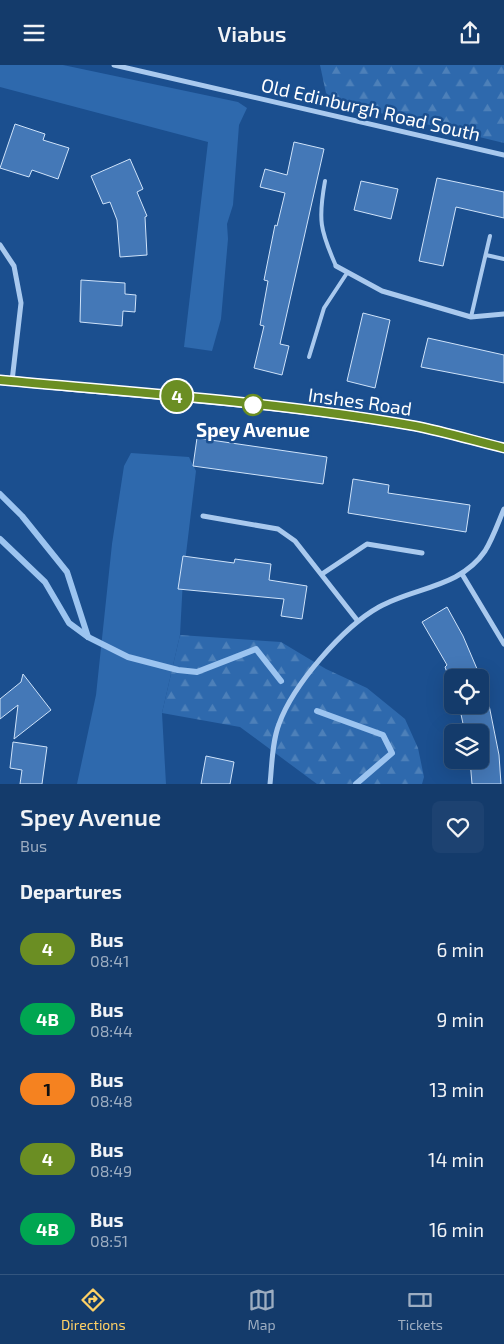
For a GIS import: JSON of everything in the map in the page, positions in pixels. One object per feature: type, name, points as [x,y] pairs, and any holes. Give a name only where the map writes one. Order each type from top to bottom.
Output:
[{"type":"street","name":"Old Edinburgh Road South","points":[[114,65],[504,155]]},
{"type":"street","points":[[0,245],[14,266],[20,303],[12,381]]},
{"type":"street","points":[[336,266],[382,291],[471,317],[504,314]]},
{"type":"street","name":"Inshes Road","points":[[0,380],[118,389],[325,413],[416,426],[504,448]]},
{"type":"street","points":[[270,784],[278,725],[286,708],[336,641],[357,620],[381,606],[462,574],[484,551],[504,509]]},
{"type":"street","points":[[204,516],[278,529],[295,541],[357,620]]},
{"type":"street","points":[[322,574],[367,544],[422,553]]},
{"type":"street","points":[[462,574],[504,644]]},
{"type":"lane","points":[[325,181],[320,210],[322,235],[336,266]]},
{"type":"lane","points":[[471,317],[490,236]]},
{"type":"lane","points":[[486,255],[504,259]]},
{"type":"lane","points":[[309,357],[324,309],[348,273]]},
{"type":"green space","points":[[0,65],[63,65],[238,102],[247,108],[239,125],[233,205],[227,224],[228,239],[221,319],[212,351],[184,347],[208,142],[0,87]]},
{"type":"green space","points":[[320,65],[504,65],[504,143],[335,102],[326,93]]},
{"type":"green space","points":[[131,453],[189,457],[196,471],[183,579],[180,635],[162,713],[166,784],[77,784],[96,695],[112,544],[124,466]]},
{"type":"green space","points":[[180,635],[281,642],[326,669],[367,688],[405,719],[418,748],[424,777],[422,784],[317,784],[240,727],[162,713]]},
{"type":"building","points":[[15,124],[45,134],[43,140],[69,148],[58,179],[32,170],[29,177],[0,168]]},
{"type":"building","points":[[294,142],[324,149],[280,344],[289,346],[282,375],[254,368],[264,326],[260,325],[268,281],[264,280],[275,225],[277,226],[285,193],[260,187],[265,169],[287,175]]},
{"type":"building","points":[[130,159],[143,189],[137,192],[147,216],[145,217],[147,255],[120,257],[117,220],[110,202],[103,204],[91,176]]},
{"type":"building","points":[[437,178],[504,192],[504,218],[456,207],[443,266],[419,261]]},
{"type":"building","points":[[361,181],[398,189],[391,219],[354,210]]},
{"type":"building","points":[[81,280],[125,283],[125,294],[136,295],[135,312],[123,311],[122,326],[80,322]]},
{"type":"building","points":[[363,313],[390,320],[375,388],[347,381]]},
{"type":"building","points":[[428,338],[504,355],[504,383],[421,367]]},
{"type":"building","points":[[197,438],[327,457],[323,484],[193,466]]},
{"type":"building","points":[[353,479],[389,485],[388,493],[470,505],[466,532],[348,513]]},
{"type":"building","points":[[183,556],[234,563],[235,559],[271,564],[269,580],[307,586],[302,619],[281,616],[284,599],[178,589]]},
{"type":"building","points":[[447,607],[463,636],[477,669],[446,669],[447,665],[422,622]]},
{"type":"building","points":[[23,674],[51,710],[14,739],[18,705],[0,719],[0,699],[21,682]]},
{"type":"building","points":[[489,705],[499,755],[501,784],[472,784],[471,769],[489,769],[489,724],[463,724],[461,714],[489,714]]},
{"type":"building","points":[[13,742],[47,747],[42,784],[20,784],[22,770],[10,768]]},
{"type":"building","points":[[206,756],[234,762],[230,784],[201,784]]},
{"type":"waterway","points":[[0,494],[22,516],[67,572],[88,637]]},
{"type":"waterway","points":[[0,539],[45,582],[69,623],[88,637],[128,657],[178,670],[197,672],[256,649],[281,681]]},
{"type":"waterway","points":[[317,711],[383,735],[392,753],[356,784]]},
{"type":"bus line","name":"4","points":[[0,380],[118,389],[325,413],[416,426],[504,448]]},
{"type":"place","name":"Spey Avenue","points":[[253,405]]}]
